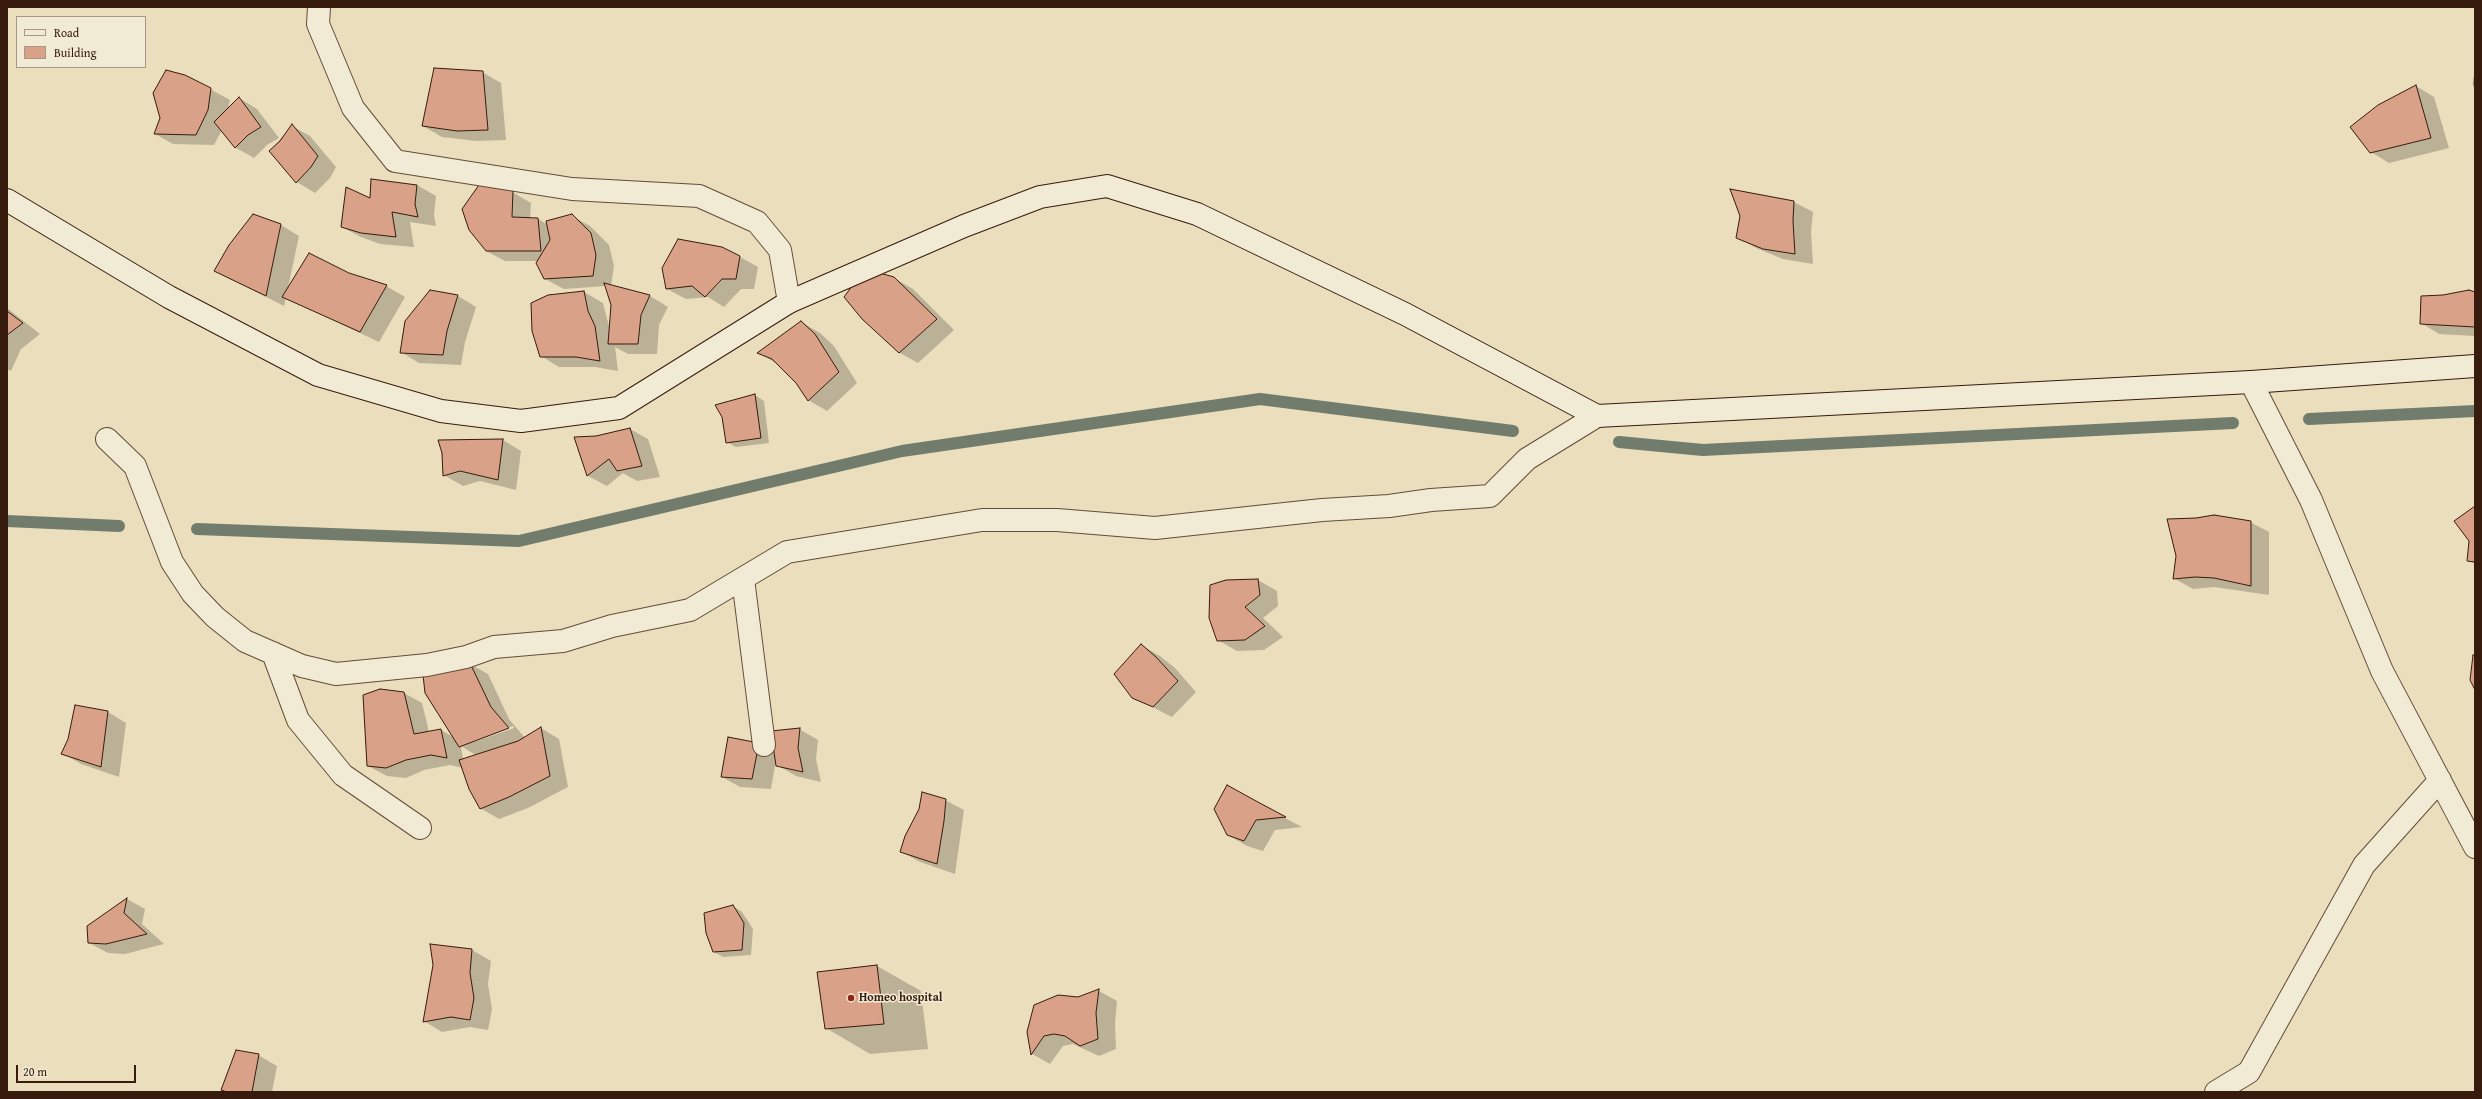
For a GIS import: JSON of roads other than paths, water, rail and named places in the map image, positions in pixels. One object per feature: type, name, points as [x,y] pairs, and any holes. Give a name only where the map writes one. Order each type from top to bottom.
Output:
[{"type":"street","points":[[319,7],[318,24],[353,108],[395,161],[572,189],[700,196],[757,222],[780,250],[789,302]]},
{"type":"street","points":[[7,200],[169,297],[318,375],[441,411],[520,421],[619,408],[789,302],[964,226],[1040,197],[1108,186],[1197,214],[1405,314],[1597,416]]},
{"type":"street","points":[[106,439],[135,466],[172,562],[193,594],[215,617],[245,641],[302,666],[336,674],[427,665],[466,657],[494,647],[563,640],[612,626],[690,610],[787,552],[982,520],[1057,520],[1156,528],[1322,510],[1389,506],[1431,500],[1490,496],[1527,459],[1597,416],[2251,382],[2475,366]]},
{"type":"street","points":[[2251,382],[2311,500],[2382,671],[2475,846]]},
{"type":"street","points":[[742,579],[764,745]]},
{"type":"street","points":[[274,653],[298,720],[343,775],[420,828]]},
{"type":"street","points":[[2216,1092],[2249,1072],[2364,865],[2440,780]]},
{"type":"waterway","points":[[197,529],[519,541],[902,451],[1260,399],[1513,431]]},
{"type":"waterway","points":[[2309,419],[2475,411]]},
{"type":"waterway","points":[[1619,442],[1703,450],[2233,423]]},
{"type":"waterway","points":[[7,521],[119,526]]},
{"type":"place","name":"Homeo hospital","points":[[851,998]]}]
